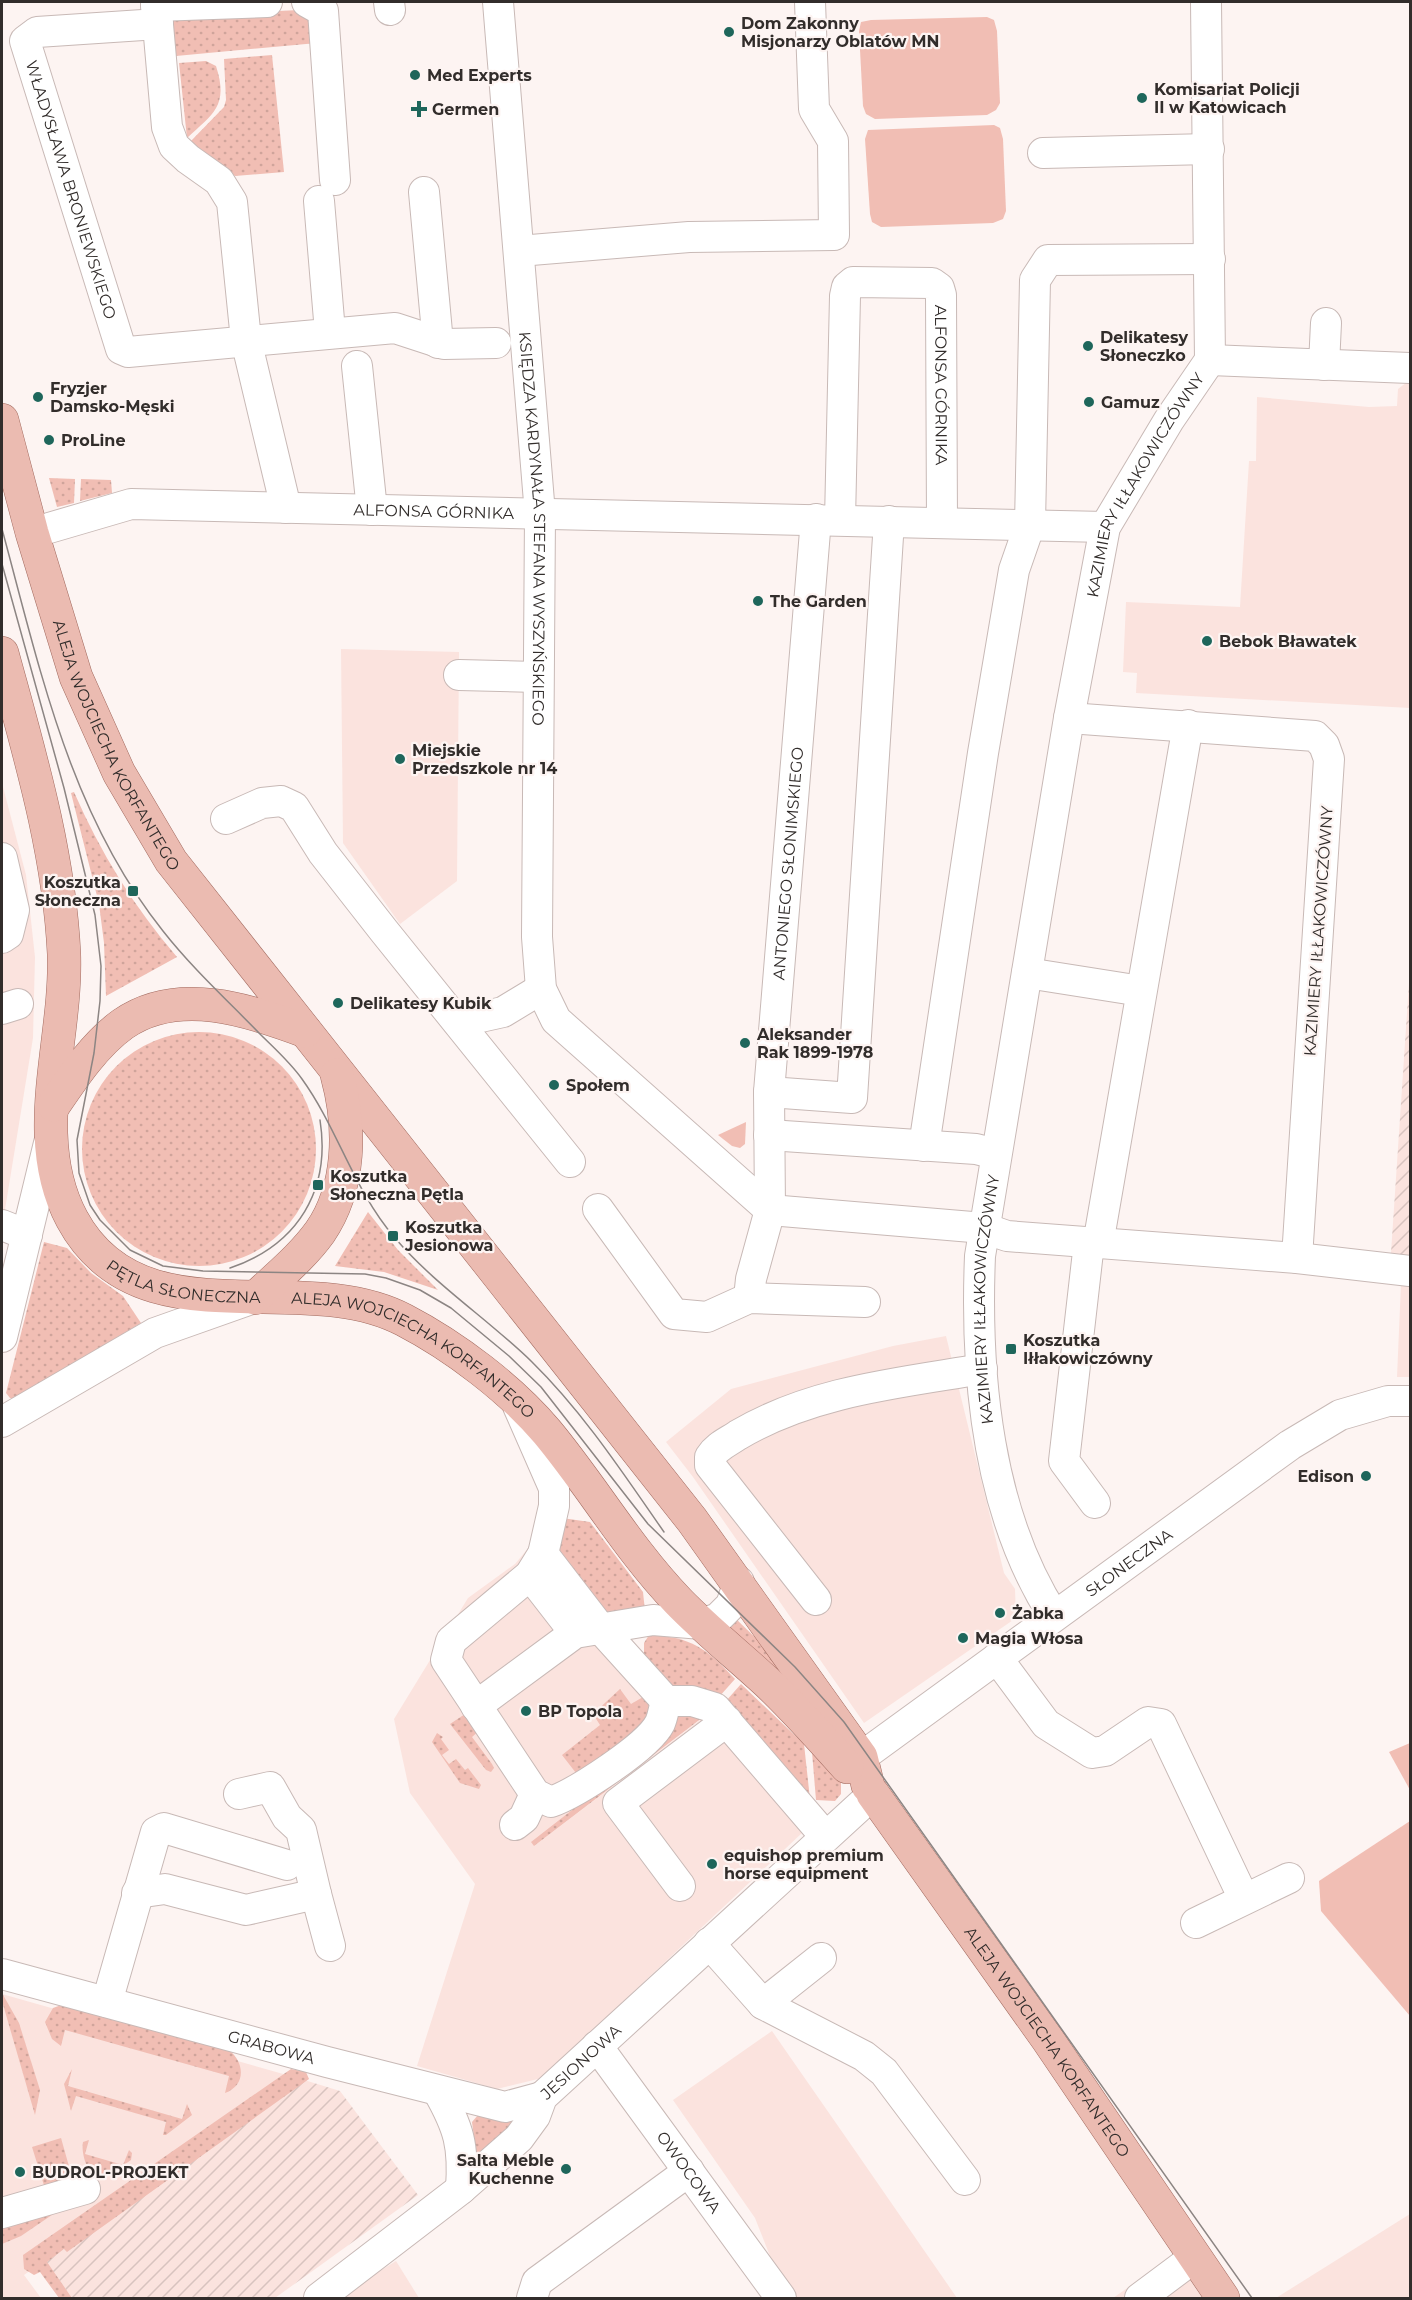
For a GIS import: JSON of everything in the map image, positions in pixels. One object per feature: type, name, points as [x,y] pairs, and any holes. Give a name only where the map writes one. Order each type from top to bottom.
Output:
[{"type":"main road","name":"ALEJA WOJCIECHA KORFANTEGO","points":[[2,420],[32,533],[76,677],[119,773],[171,861],[307,1031]]},
{"type":"main road","points":[[2,653],[44,810],[59,902],[64,956],[63,1000],[52,1108]]},
{"type":"main road","name":"PĘTLA SŁONECZNA","points":[[212,1003],[260,1014],[307,1031],[335,1067],[345,1105],[347,1131],[339,1194],[321,1230],[311,1244],[255,1298],[172,1292],[134,1279],[100,1257],[83,1238],[70,1216],[56,1181],[49,1143],[52,1108],[70,1080],[123,1024],[168,1007],[212,1003]]},
{"type":"main road","name":"ALEJA WOJCIECHA KORFANTEGO","points":[[335,1067],[738,1582],[867,1779],[1223,2298]]},
{"type":"main road","name":"ALEJA WOJCIECHA KORFANTEGO","points":[[255,1298],[325,1300],[362,1305],[401,1318],[452,1348],[545,1430],[642,1559],[702,1624],[867,1779]]},
{"type":"street","name":"WŁADYSŁAWA BRONIEWSKIEGO","points":[[267,2],[157,10],[37,32],[29,35],[25,41],[121,349],[128,352],[330,332],[395,328],[438,343],[496,343]]},
{"type":"street","points":[[307,2],[323,11],[330,332]]},
{"type":"street","name":"KSIĘDZA KARDYNAŁA STEFANA WYSZYŃSKIEGO","points":[[498,2],[540,514],[537,677],[537,937],[541,989],[556,1020],[770,1210]]},
{"type":"street","points":[[519,252],[689,237],[834,235],[833,141],[814,109],[810,2]]},
{"type":"street","name":"KAZIMIERY IŁŁAKOWICZÓWNY","points":[[1054,1616],[1039,1592],[1003,1506],[982,1369],[978,1297],[984,1228],[1069,718],[1105,527],[1169,420],[1210,360],[1206,2]]},
{"type":"street","points":[[157,10],[167,127],[174,146],[219,181],[232,202],[246,340],[286,508]]},
{"type":"street","points":[[1043,153],[1209,149]]},
{"type":"street","points":[[424,192],[438,343]]},
{"type":"street","points":[[924,1146],[983,753],[1014,570],[1030,524],[1035,280],[1041,267],[1048,260],[1210,259]]},
{"type":"street","name":"ALFONSA GÓRNIKA","points":[[828,519],[845,296],[848,287],[853,282],[932,283],[939,288],[941,295],[942,523]]},
{"type":"street","points":[[1324,365],[1326,323]]},
{"type":"street","points":[[1210,360],[1410,368]]},
{"type":"street","points":[[357,366],[372,510]]},
{"type":"street","name":"ALFONSA GÓRNIKA","points":[[32,533],[131,504],[1105,527]]},
{"type":"street","name":"ANTONIEGO SŁONIMSKIEGO","points":[[749,1298],[751,1279],[770,1210],[769,1092],[828,519]]},
{"type":"street","points":[[769,1092],[852,1098],[890,521]]},
{"type":"street","points":[[459,675],[537,677]]},
{"type":"street","name":"KAZIMIERY IŁŁAKOWICZÓWNY","points":[[1069,718],[1315,736],[1324,745],[1329,759],[1297,1258]]},
{"type":"street","points":[[1095,1503],[1064,1461],[1093,1244],[1188,725]]},
{"type":"street","points":[[226,819],[262,803],[281,801],[294,807],[323,853],[570,1162]]},
{"type":"street","points":[[2,858],[14,910],[8,934],[2,938]]},
{"type":"street","points":[[1027,972],[1141,990]]},
{"type":"street","points":[[458,1022],[503,1012],[541,989]]},
{"type":"street","points":[[769,1135],[924,1146],[996,1154]]},
{"type":"street","points":[[2,1337],[14,1230],[49,1143]]},
{"type":"street","points":[[598,1209],[674,1314],[707,1317],[749,1298],[865,1302]]},
{"type":"street","points":[[770,1210],[984,1228],[1007,1236],[1297,1258],[1410,1271]]},
{"type":"street","name":"ALEJA WOJCIECHA KORFANTEGO","points":[[6,1416],[155,1332],[255,1298]]},
{"type":"street","points":[[816,1600],[710,1465],[710,1457],[715,1449],[757,1424],[848,1391],[982,1369]]},
{"type":"street","name":"SŁONECZNA","points":[[867,1779],[997,1658],[1290,1445],[1340,1415],[1388,1401],[1410,1401]]},
{"type":"street","points":[[517,1403],[554,1488],[554,1506],[537,1565],[451,1641],[446,1660],[535,1794],[551,1802],[581,1788],[647,1740],[660,1724],[666,1701]]},
{"type":"street","points":[[537,1565],[588,1630],[666,1701],[692,1701],[715,1707],[825,1836]]},
{"type":"street","points":[[476,1706],[588,1630],[653,1620],[702,1624],[718,1618],[731,1605],[738,1582]]},
{"type":"street","points":[[997,1658],[1046,1724],[1092,1753],[1105,1751],[1148,1722],[1161,1724],[1244,1899]]},
{"type":"street","points":[[680,1886],[618,1803],[727,1720]]},
{"type":"street","name":"JESIONOWA","points":[[319,2298],[461,2189],[519,2138],[535,2116],[542,2097],[825,1836],[867,1779]]},
{"type":"street","points":[[239,1794],[270,1787],[287,1817],[301,1830],[330,1946]]},
{"type":"street","points":[[515,1825],[524,1818],[535,1794]]},
{"type":"street","points":[[108,2002],[153,1835],[164,1828],[287,1865]]},
{"type":"street","points":[[1196,1923],[1289,1878]]},
{"type":"street","points":[[137,1893],[165,1889],[246,1910],[316,1894]]},
{"type":"street","points":[[709,1943],[763,2004],[864,2056],[884,2072],[965,2180]]},
{"type":"street","points":[[763,2004],[821,1958]]},
{"type":"street","name":"GRABOWA","points":[[2,1974],[505,2107],[542,2097]]},
{"type":"street","name":"OWOCOWA","points":[[597,2046],[781,2298]]},
{"type":"street","points":[[438,2091],[456,2122],[463,2158],[461,2189]]},
{"type":"street","points":[[532,2298],[537,2282],[689,2171]]},
{"type":"street","points":[[2,2213],[85,2189]]},
{"type":"street","points":[[1140,2298],[1195,2257]]},
{"type":"shaded area","points":[[299,10],[309,16],[317,43],[176,56],[172,16]]},
{"type":"shaded area","points":[[987,17],[994,20],[997,31],[1000,103],[996,110],[987,115],[875,119],[866,114],[863,106],[859,31],[861,22]]},
{"type":"shaded area","points":[[272,55],[284,172],[235,176],[190,142],[224,107],[226,100],[224,59]]},
{"type":"shaded area","points":[[206,61],[216,66],[221,91],[219,100],[211,115],[187,138],[179,63]]},
{"type":"shaded area","points":[[994,125],[1000,128],[1003,139],[1006,211],[1003,219],[993,223],[881,227],[872,222],[865,139],[868,130]]},
{"type":"shaded area","points":[[1410,382],[1410,708],[1136,693],[1137,673],[1123,672],[1126,602],[1240,607],[1249,461],[1256,461],[1257,397],[1369,407],[1397,406],[1398,389]]},
{"type":"shaded area","points":[[49,478],[75,479],[74,503],[57,507]]},
{"type":"shaded area","points":[[81,479],[111,480],[112,493],[80,501]]},
{"type":"shaded area","name":"Miejskie Przedszkole nr 14","points":[[341,649],[459,652],[457,881],[400,924],[343,843]]},
{"type":"shaded area","points":[[2,783],[26,875],[35,957],[33,1038],[2,1228]]},
{"type":"shaded area","points":[[74,792],[95,836],[132,899],[177,957],[106,996],[104,943],[99,904],[71,793]]},
{"type":"shaded area","points":[[1410,968],[1410,1284],[1389,1283]]},
{"type":"shaded area","points":[[199,1032],[244,1041],[264,1052],[282,1066],[296,1084],[307,1104],[316,1149],[307,1194],[296,1214],[282,1232],[264,1246],[244,1257],[199,1266],[154,1257],[134,1246],[116,1232],[102,1214],[91,1194],[82,1149],[91,1104],[102,1084],[116,1066],[134,1052],[154,1041]]},
{"type":"shaded area","points":[[746,1122],[745,1144],[740,1148],[732,1146],[718,1135]]},
{"type":"shaded area","points":[[368,1212],[398,1250],[438,1290],[384,1272],[335,1266]]},
{"type":"shaded area","points":[[44,1242],[67,1248],[91,1273],[123,1296],[141,1323],[14,1399],[6,1393]]},
{"type":"shaded area","points":[[1401,1284],[1410,1284],[1410,1377],[1397,1377]]},
{"type":"shaded area","points":[[946,1336],[1004,1573],[1015,1589],[1016,1618],[864,1723],[693,1477],[666,1442],[731,1389],[893,1346]]},
{"type":"shaded area","points":[[562,1518],[590,1522],[643,1592],[645,1611],[606,1612],[553,1546]]},
{"type":"shaded area","points":[[530,1546],[601,1636],[699,1712],[534,1846],[712,1711],[803,1832],[542,2078],[497,2089],[417,2066],[475,1884],[410,1793],[394,1719],[468,1598],[515,1564]]},
{"type":"shaded area","points":[[735,1618],[764,1646],[792,1683],[724,1624]]},
{"type":"shaded area","points":[[649,1635],[676,1638],[697,1646],[715,1659],[735,1679],[719,1697],[668,1684],[644,1654],[644,1643]]},
{"type":"shaded area","points":[[741,1684],[804,1744],[810,1799],[726,1701]]},
{"type":"shaded area","points":[[620,1689],[631,1704],[643,1697],[649,1704],[645,1726],[576,1773],[562,1755],[600,1725],[593,1714]]},
{"type":"shaded area","points":[[715,1708],[534,1846],[531,1842],[667,1736],[677,1715]]},
{"type":"shaded area","points":[[465,1714],[480,1730],[472,1737],[492,1764],[494,1768],[491,1772],[486,1770],[450,1724]]},
{"type":"shaded area","points":[[437,1733],[443,1737],[441,1739],[449,1750],[442,1755],[449,1764],[456,1759],[465,1770],[468,1768],[481,1785],[479,1789],[460,1783],[432,1742]]},
{"type":"shaded area","points":[[1410,1743],[1410,1790],[1389,1752]]},
{"type":"shaded area","points":[[812,1752],[841,1781],[841,1794],[835,1801],[816,1800]]},
{"type":"shaded area","points":[[1410,1821],[1410,2016],[1321,1911],[1319,1881]]},
{"type":"shaded area","points":[[2,1993],[19,2023],[40,2090],[35,2115],[2,2001]]},
{"type":"shaded area","points":[[2,1994],[301,2079],[24,2275],[41,2298],[2,2298]]},
{"type":"shaded area","points":[[64,2004],[229,2050],[238,2061],[240,2079],[237,2085],[225,2093],[229,2076],[65,2030],[61,2046],[52,2039],[45,2022],[53,2008]]},
{"type":"shaded area","points":[[772,2031],[957,2298],[792,2298],[781,2284],[755,2218],[673,2100]]},
{"type":"shaded area","points":[[72,2069],[68,2086],[182,2119],[187,2104],[192,2115],[163,2135],[166,2122],[76,2096],[71,2111],[64,2084]]},
{"type":"shaded area","points":[[291,2069],[306,2072],[309,2079],[67,2252],[64,2249],[47,2262],[72,2298],[59,2298],[40,2272],[34,2275],[24,2269],[23,2255]]},
{"type":"shaded area","points":[[301,2079],[340,2091],[418,2195],[275,2298],[72,2298],[46,2262]]},
{"type":"shaded area","points":[[478,2115],[515,2122],[478,2154],[472,2122]]},
{"type":"shaded area","points":[[61,2138],[72,2177],[47,2195],[32,2147]]},
{"type":"shaded area","points":[[89,2140],[85,2154],[123,2165],[129,2150],[132,2153],[131,2160],[109,2175],[93,2175],[86,2164],[83,2150],[83,2142]]},
{"type":"shaded area","points":[[71,2202],[21,2236],[2,2244],[2,2221]]},
{"type":"shaded area","points":[[1410,2214],[1410,2298],[1276,2298]]},
{"type":"shaded area","points":[[1179,2252],[1209,2298],[1113,2298]]},
{"type":"shaded area","points":[[396,2261],[419,2298],[337,2298]]},
{"type":"tram line","points":[[2,529],[30,635],[62,739],[81,790],[104,839],[131,886],[163,931],[186,958],[297,1073],[315,1098],[368,1200],[395,1238],[444,1287],[515,1346],[551,1381],[602,1444],[664,1532]]},
{"type":"tram line","points":[[2,564],[64,788],[95,915],[101,966],[100,1001],[94,1053],[77,1140],[79,1173],[90,1205],[100,1220],[130,1250],[163,1266],[203,1271],[365,1274],[386,1278],[420,1290],[451,1308],[509,1356],[541,1387],[648,1524],[795,1667],[844,1722],[1252,2298]]},
{"type":"tram line","points":[[230,1268],[254,1258],[274,1245],[291,1230],[305,1212],[314,1192],[320,1169],[322,1146],[320,1120]]},
{"type":"place","name":"Dom Zakonny Misjonarzy Oblatów MN","points":[[729,32]]},
{"type":"place","name":"Med Experts","points":[[415,75]]},
{"type":"place","name":"Komisariat Policji II w Katowicach","points":[[1142,98]]},
{"type":"place","name":"Germen","points":[[419,109]]},
{"type":"place","name":"Delikatesy Słoneczko","points":[[1088,346]]},
{"type":"place","name":"Fryzjer Damsko-Męski","points":[[38,397]]},
{"type":"place","name":"Gamuz","points":[[1089,402]]},
{"type":"place","name":"ProLine","points":[[49,440]]},
{"type":"place","name":"The Garden","points":[[758,601]]},
{"type":"place","name":"Bebok Bławatek","points":[[1207,641]]},
{"type":"place","name":"Miejskie Przedszkole nr 14","points":[[400,759]]},
{"type":"place","name":"Koszutka Słoneczna","points":[[133,891]]},
{"type":"place","name":"Delikatesy Kubik","points":[[338,1003]]},
{"type":"place","name":"Aleksander Rak 1899-1978","points":[[745,1043]]},
{"type":"place","name":"Społem","points":[[554,1085]]},
{"type":"place","name":"Koszutka Słoneczna Pętla","points":[[318,1185]]},
{"type":"place","name":"Koszutka Jesionowa","points":[[393,1236]]},
{"type":"place","name":"Koszutka Iłłakowiczówny","points":[[1011,1349]]},
{"type":"place","name":"Edison","points":[[1366,1476]]},
{"type":"place","name":"Żabka","points":[[1000,1613]]},
{"type":"place","name":"Magia Włosa","points":[[963,1638]]},
{"type":"place","name":"BP Topola","points":[[526,1711]]},
{"type":"place","name":"equishop premium horse equipment","points":[[712,1864]]},
{"type":"place","name":"Salta Meble Kuchenne","points":[[566,2169]]},
{"type":"place","name":"BUDROL-PROJEKT","points":[[20,2172]]}]
